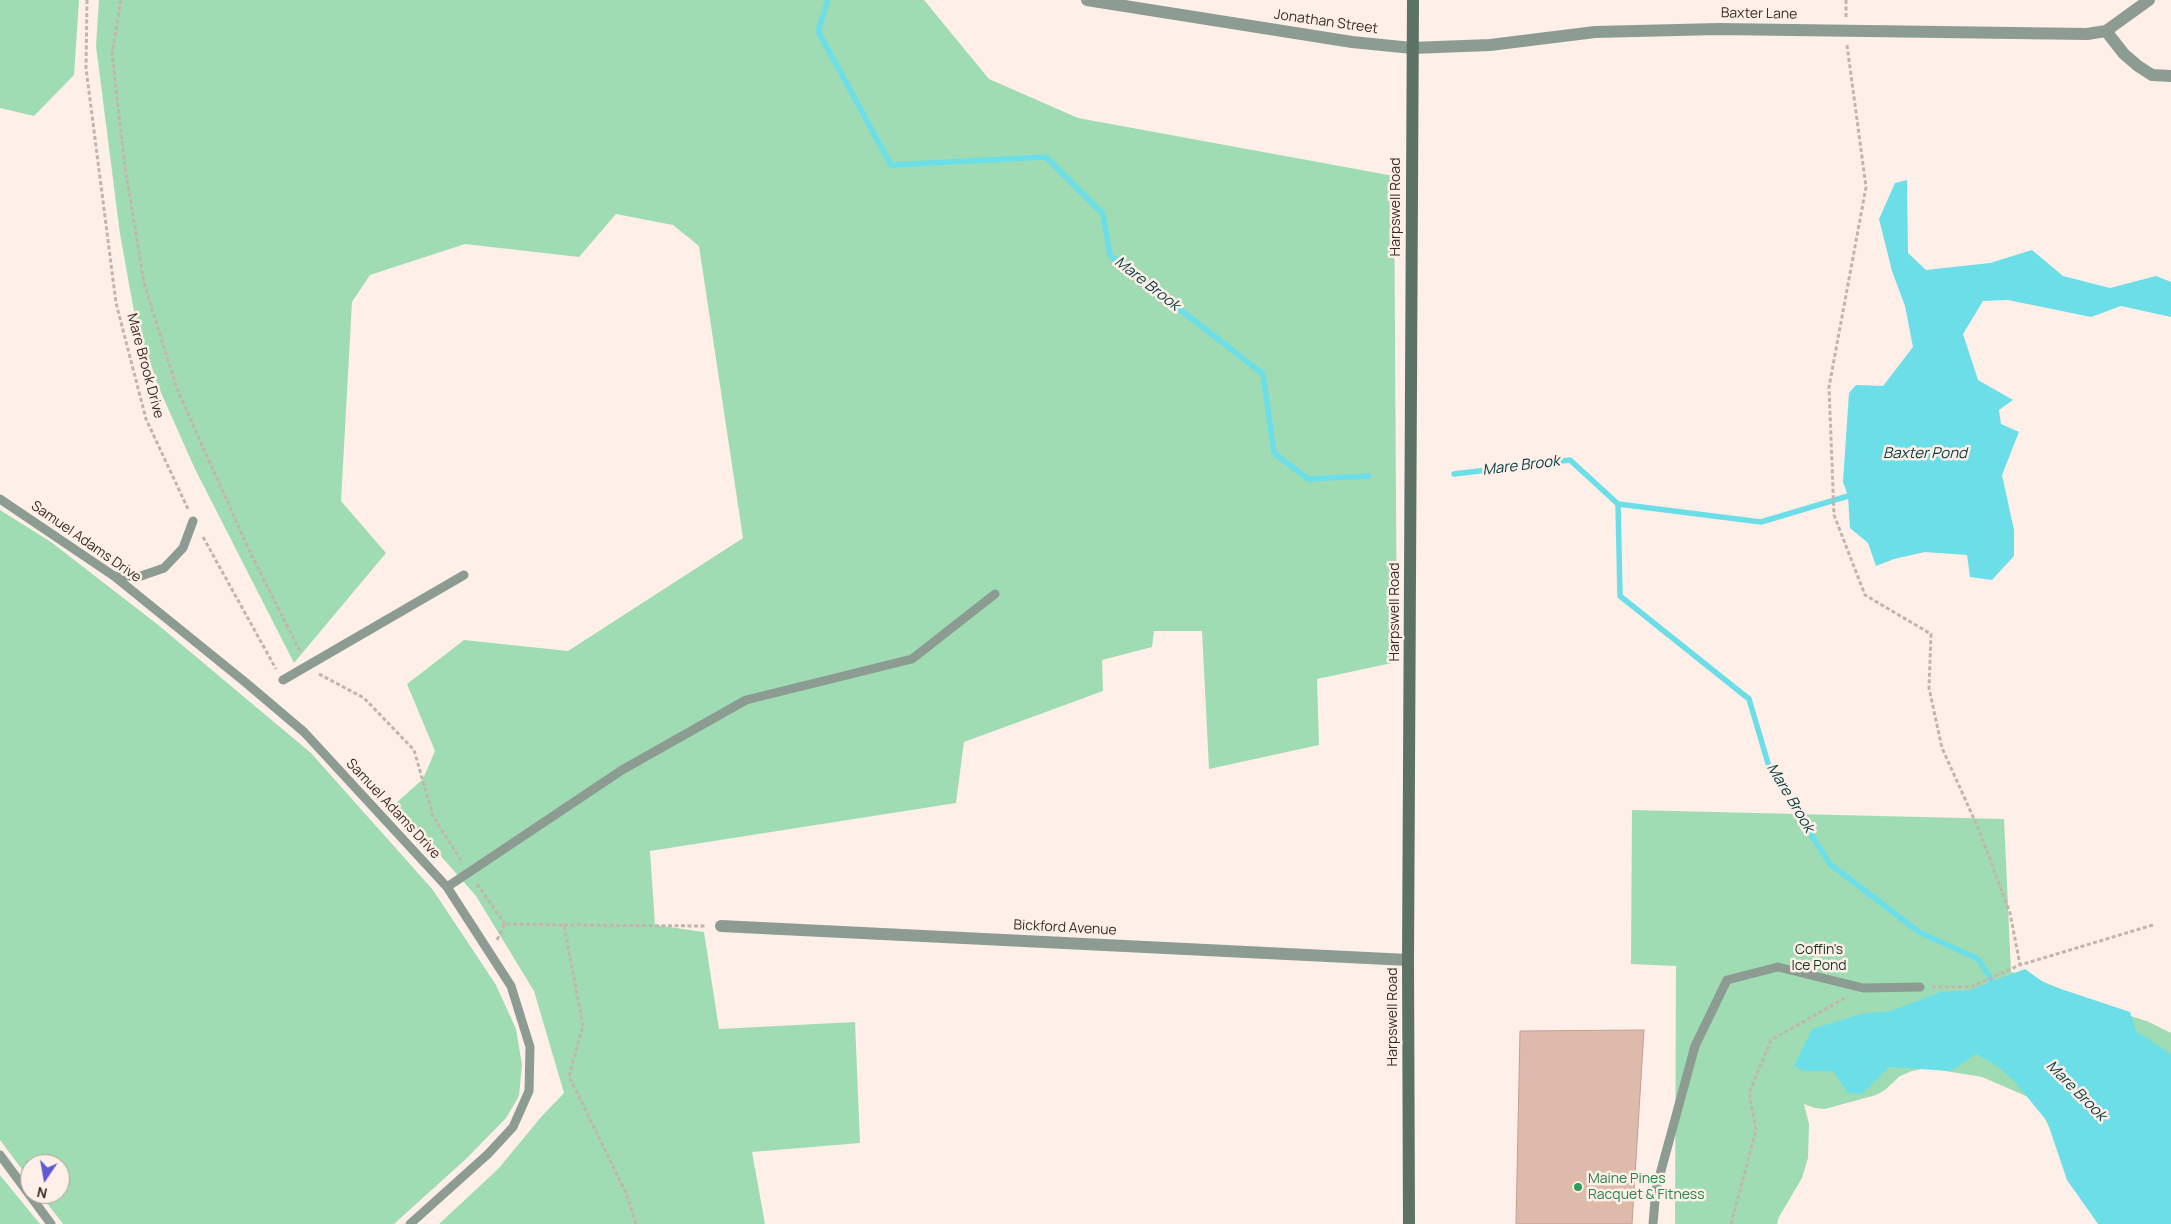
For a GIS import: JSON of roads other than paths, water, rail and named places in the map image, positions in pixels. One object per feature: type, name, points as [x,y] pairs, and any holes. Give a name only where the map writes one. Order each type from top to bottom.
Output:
[{"type":"main road","name":"Harpswell Road","points":[[1409,1224],[1408,960],[1412,0]]},
{"type":"street","name":"Jonathan Street","points":[[1087,0],[1352,42],[1412,48]]},
{"type":"street","points":[[2148,0],[2106,32],[2124,54],[2138,66],[2152,75],[2171,76]]},
{"type":"street","name":"Baxter Lane","points":[[1412,48],[1490,45],[1595,32],[1718,28],[2086,34],[2106,32]]},
{"type":"street","name":"Bickford Avenue","points":[[721,926],[1408,960]]},
{"type":"lane","name":"Samuel Adams Drive","points":[[0,499],[114,576],[246,682],[304,732],[447,887],[511,986],[530,1047],[529,1091],[512,1127],[506,1134],[488,1154],[410,1224]]},
{"type":"lane","points":[[114,576],[141,576],[164,568],[182,548],[194,520]]},
{"type":"lane","points":[[282,680],[464,575]]},
{"type":"lane","points":[[447,887],[622,770],[746,700],[912,659],[995,594]]},
{"type":"lane","points":[[1653,1224],[1656,1189],[1695,1046],[1728,980],[1778,967],[1863,988],[1920,987]]},
{"type":"lane","points":[[0,1154],[51,1224]]},
{"type":"water","name":"Baxter Pond","points":[[1907,180],[1908,253],[1926,270],[1990,263],[2032,250],[2063,276],[2110,288],[2156,276],[2171,282],[2171,317],[2121,306],[2091,317],[2008,300],[1983,301],[1963,334],[1978,380],[2013,400],[1999,410],[2001,424],[2019,432],[2002,475],[2014,530],[2014,556],[1992,580],[1970,577],[1967,555],[1925,552],[1894,559],[1876,566],[1868,543],[1850,528],[1848,496],[1843,482],[1849,393],[1856,385],[1883,386],[1913,347],[1905,306],[1892,271],[1879,219],[1895,183]]},
{"type":"water","points":[[2025,969],[2046,984],[2130,1012],[2136,1031],[2171,1054],[2171,1224],[2098,1224],[2067,1180],[2047,1121],[2014,1081],[1996,1065],[1976,1054],[1951,1071],[1889,1067],[1862,1094],[1848,1093],[1833,1071],[1803,1071],[1794,1066],[1812,1029],[1861,1014],[1890,1011],[1941,992],[1970,990]]},
{"type":"waterway","name":"Mare Brook","points":[[828,0],[818,31],[891,165],[1046,157],[1103,214],[1110,255],[1263,374],[1274,453],[1308,479],[1369,476]]},
{"type":"waterway","name":"Mare Brook","points":[[1454,474],[1570,460],[1618,504],[1620,596],[1749,699],[1770,770],[1830,864],[1919,932],[1978,959],[1996,987]]},
{"type":"waterway","points":[[1618,504],[1761,522],[1855,494]]},
{"type":"place","name":"Maine Pines Racquet & Fitness","points":[[1578,1187]]},
{"type":"park label","name":"Coffin's Ice Pond","points":[[1819,958]]}]
